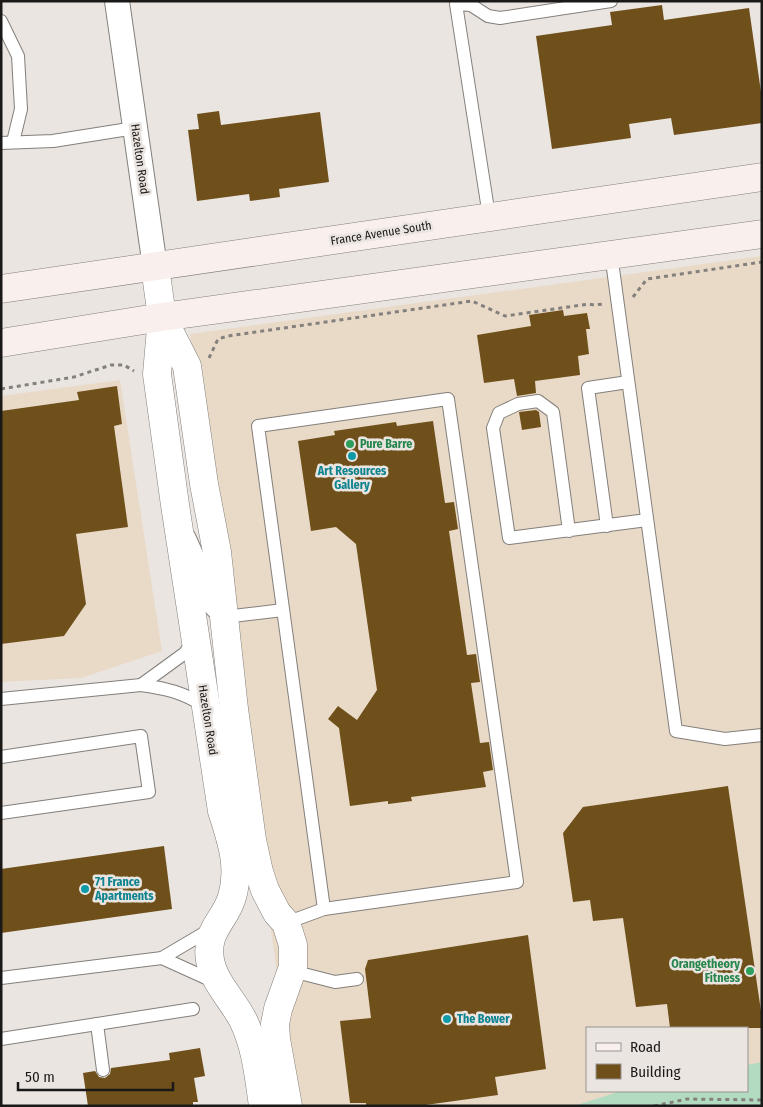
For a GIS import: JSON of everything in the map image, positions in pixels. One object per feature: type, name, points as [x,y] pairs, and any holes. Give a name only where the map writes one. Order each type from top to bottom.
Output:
[{"type":"main road","name":"France Avenue South","points":[[1,289],[762,177]]},
{"type":"main road","points":[[1,343],[162,318],[762,234]]},
{"type":"street","name":"Hazelton Road","points":[[117,1],[162,318],[157,374],[175,505],[222,811],[234,846],[236,863],[232,898],[211,936],[210,960],[223,988],[245,1022],[252,1046],[264,1106]]},
{"type":"street","name":"Hazelton Road","points":[[162,318],[187,366],[204,484],[217,552],[252,840],[265,890],[282,918],[293,944],[294,959],[278,1009],[276,1024],[277,1048],[288,1106]]},
{"type":"street","points":[[218,922],[234,910],[254,906],[265,906],[282,918]]},
{"type":"street","points":[[223,988],[238,999],[257,1001],[276,996],[289,979]]},
{"type":"lane","points":[[486,1],[488,16]]},
{"type":"lane","points":[[489,216],[456,4],[471,5],[488,16],[500,18],[611,1]]},
{"type":"lane","points":[[1,21],[18,56],[20,108],[7,142],[53,141],[135,128]]},
{"type":"lane","points":[[611,254],[676,731],[725,739],[762,735]]},
{"type":"lane","points":[[607,526],[588,388],[628,382]]},
{"type":"lane","points":[[282,918],[324,909],[517,882],[448,399],[258,426],[324,909]]},
{"type":"lane","points":[[569,531],[553,412],[538,401],[518,404],[499,413],[493,428],[509,538],[569,531],[647,520]]},
{"type":"lane","points":[[175,505],[199,558],[206,604],[213,611],[224,617],[283,610]]},
{"type":"lane","points":[[141,685],[185,653],[195,639]]},
{"type":"lane","points":[[1,699],[141,685],[171,689],[205,706]]},
{"type":"lane","points":[[1,756],[141,736],[149,792],[1,813]]},
{"type":"lane","points":[[1,978],[162,958],[201,936],[218,922]]},
{"type":"lane","points":[[162,958],[223,988]]},
{"type":"lane","points":[[289,979],[335,982],[357,979]]},
{"type":"lane","points":[[1,1038],[193,1009]]},
{"type":"lane","points":[[97,1024],[103,1070]]},
{"type":"path","points":[[631,300],[647,279],[762,262]]},
{"type":"path","points":[[209,358],[218,339],[228,336],[472,300],[505,316],[589,304],[603,304]]},
{"type":"path","points":[[1,390],[74,377],[111,365],[124,364],[133,370]]},
{"type":"path","points":[[654,1106],[687,1099],[762,1100]]},
{"type":"shaded area","points":[[762,256],[762,1106],[295,1106],[190,334]]},
{"type":"shaded area","points":[[120,380],[162,651],[81,678],[1,682],[1,396]]},
{"type":"green space","points":[[762,1062],[762,1106],[574,1106],[618,1092],[748,1092],[748,1065]]},
{"type":"building","points":[[662,5],[664,20],[749,8],[762,99],[762,123],[674,135],[671,118],[629,124],[631,138],[552,149],[536,36],[612,25],[610,12]]},
{"type":"building","points":[[219,111],[221,125],[320,112],[329,182],[279,189],[280,197],[250,201],[249,194],[197,201],[188,130],[199,129],[197,114]]},
{"type":"building","points":[[563,310],[564,316],[587,313],[590,329],[586,329],[589,354],[578,356],[580,375],[535,381],[536,393],[517,396],[514,379],[484,383],[477,335],[531,326],[529,315]]},
{"type":"building","points":[[117,386],[122,424],[114,426],[128,527],[76,534],[86,604],[64,636],[1,644],[1,411],[79,400],[77,392]]},
{"type":"building","points":[[536,410],[539,412],[541,427],[522,430],[519,412]]},
{"type":"building","points":[[433,421],[445,503],[454,502],[458,529],[449,531],[467,655],[476,654],[480,682],[471,683],[480,743],[489,742],[493,770],[483,772],[486,787],[411,797],[412,801],[388,804],[388,801],[350,806],[339,728],[328,719],[338,706],[357,720],[377,690],[356,544],[336,527],[311,531],[298,441],[335,435],[334,431],[396,422],[397,426]]},
{"type":"building","points":[[728,786],[762,1028],[670,1027],[667,1004],[636,1007],[623,918],[593,921],[590,900],[573,902],[563,833],[583,807]]},
{"type":"building","name":"71 France Apartments","points":[[164,846],[172,909],[1,933],[1,869]]},
{"type":"building","name":"The Bower","points":[[528,935],[546,1069],[495,1077],[498,1095],[418,1106],[366,1106],[366,1103],[350,1103],[340,1021],[371,1018],[365,969],[368,960]]},
{"type":"building","points":[[200,1048],[205,1076],[194,1078],[198,1102],[193,1102],[193,1106],[88,1106],[83,1073],[95,1071],[99,1077],[105,1078],[110,1074],[111,1068],[170,1060],[169,1053]]},
{"type":"place","name":"Pure Barre","points":[[350,444]]},
{"type":"place","name":"Art Resources Gallery","points":[[352,456]]},
{"type":"place","name":"71 France Apartments","points":[[85,889]]},
{"type":"place","name":"Orangetheory Fitness","points":[[750,971]]},
{"type":"place","name":"The Bower","points":[[447,1019]]}]
